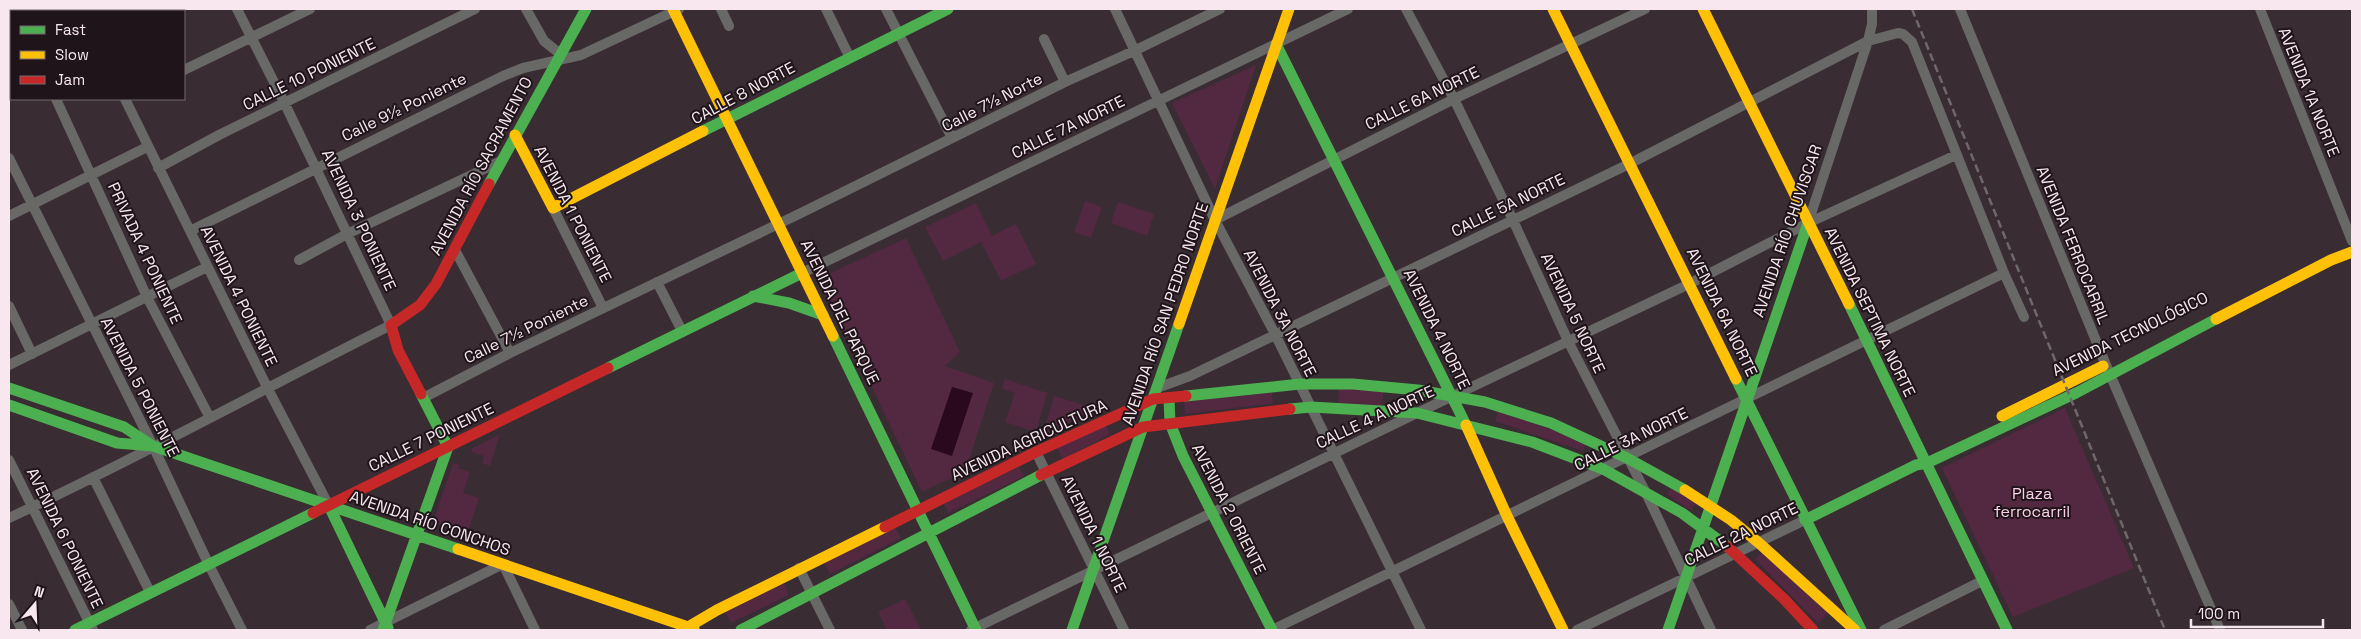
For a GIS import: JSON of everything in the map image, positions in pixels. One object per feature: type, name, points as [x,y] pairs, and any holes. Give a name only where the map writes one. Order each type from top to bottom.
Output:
[{"type":"main road","name":"AVENIDA RÍO SACRAMENTO","points":[[391,325],[407,315],[429,296],[557,57],[586,9]]},
{"type":"main road","name":"AVENIDA DEL PARQUE","points":[[675,9],[802,273],[930,532],[974,630]]},
{"type":"main road","name":"CALLE 8 NORTE","points":[[553,208],[728,120],[849,56],[948,9]]},
{"type":"main road","name":"AVENIDA RÍO SAN PEDRO NORTE","points":[[1072,630],[1288,9]]},
{"type":"main road","name":"AVENIDA 6A NORTE","points":[[1553,9],[1631,163],[1860,630]]},
{"type":"main road","name":"AVENIDA SEPTIMA NORTE","points":[[1703,9],[1867,340],[1923,461],[2007,630]]},
{"type":"main road","name":"AVENIDA 4 NORTE","points":[[1276,44],[1335,157],[1453,397],[1507,516],[1563,630]]},
{"type":"main road","name":"AVENIDA 1 PONIENTE","points":[[515,135],[553,208]]},
{"type":"main road","name":"AVENIDA RÍO CHUVISCAR","points":[[1668,630],[1808,223]]},
{"type":"main road","name":"AVENIDA TECNOLÓGICO","points":[[2108,370],[2309,263],[2352,245]]},
{"type":"main road","name":"AVENIDA TECNOLÓGICO","points":[[1923,461],[2222,316],[2332,260],[2352,252]]},
{"type":"main road","name":"CALLE 7 PONIENTE","points":[[75,630],[92,626],[150,592],[802,273]]},
{"type":"main road","points":[[753,296],[789,304],[823,315]]},
{"type":"main road","name":"AVENIDA 3 PONIENTE","points":[[391,325],[398,350],[448,447]]},
{"type":"main road","name":"AVENIDA AGRICULTURA","points":[[686,630],[800,568],[1155,393],[1169,398],[1300,384],[1353,384],[1418,390],[1485,402],[1551,423],[1627,458],[1673,482],[1711,506],[1759,543],[1855,630]]},
{"type":"main road","name":"AVENIDA RÍO CONCHOS","points":[[9,388],[124,427],[153,446]]},
{"type":"main road","name":"AVENIDA 2 ORIENTE","points":[[1169,398],[1170,423],[1183,456],[1272,630]]},
{"type":"main road","name":"AVENIDA RÍO CONCHOS","points":[[9,405],[117,443],[153,446],[503,564],[686,630]]},
{"type":"main road","points":[[741,630],[811,592],[1047,472],[1143,427],[1312,407],[1417,413],[1464,423],[1532,442],[1603,470],[1646,493],[1703,528],[1737,553],[1813,630]]},
{"type":"main road","points":[[386,628],[448,447]]},
{"type":"main road","name":"CALLE 2A NORTE","points":[[1805,520],[1923,461]]},
{"type":"main road","points":[[328,506],[386,628]]},
{"type":"street","name":"AVENIDA 3 PONIENTE","points":[[237,9],[316,167],[391,325]]},
{"type":"street","points":[[185,70],[310,9]]},
{"type":"street","name":"CALLE 10 PONIENTE","points":[[158,168],[284,102],[475,9]]},
{"type":"street","points":[[526,9],[544,41],[557,57]]},
{"type":"street","name":"Calle 9½ Poniente","points":[[190,231],[316,167],[513,72],[557,57],[568,59],[600,48],[675,9]]},
{"type":"street","points":[[721,9],[729,26]]},
{"type":"street","points":[[826,9],[849,56]]},
{"type":"street","points":[[886,9],[952,138]]},
{"type":"street","name":"AVENIDA 3A NORTE","points":[[1115,9],[1160,99],[1215,220],[1312,407],[1421,630]]},
{"type":"street","name":"Calle 7½ Norte","points":[[779,224],[1065,82],[1220,9]]},
{"type":"street","name":"CALLE 7A NORTE","points":[[802,273],[1348,9]]},
{"type":"street","name":"AVENIDA 5 NORTE","points":[[1406,9],[1454,99],[1512,218],[1568,341],[1646,493],[1711,630]]},
{"type":"street","name":"CALLE 6A NORTE","points":[[1215,220],[1335,157],[1645,9]]},
{"type":"street","points":[[1868,42],[1872,24],[1872,9]]},
{"type":"street","name":"AVENIDA FERROCARRIL","points":[[1960,9],[2108,370],[2220,630]]},
{"type":"street","name":"AVENIDA 1A NORTE","points":[[2260,9],[2352,241]]},
{"type":"street","name":"CALLE 5A NORTE","points":[[1155,393],[1275,334],[1394,279],[1512,218],[1631,163],[1868,42],[1898,33],[1903,34],[1912,42],[1956,156],[2024,317]]},
{"type":"street","points":[[1044,39],[1065,82]]},
{"type":"street","name":"AVENIDA RÍO CHUVISCAR","points":[[1808,223],[1868,42]]},
{"type":"street","name":"PRIVADA 4 PONIENTE","points":[[56,100],[93,174],[147,297],[210,418]]},
{"type":"street","name":"AVENIDA 4 PONIENTE","points":[[125,100],[147,147],[328,506]]},
{"type":"street","points":[[9,216],[147,147]]},
{"type":"street","name":"CALLE 4 A NORTE","points":[[974,630],[1094,569],[1689,284],[1808,223],[1956,156]]},
{"type":"street","name":"AVENIDA 5 PONIENTE","points":[[9,158],[153,446],[208,564],[242,630]]},
{"type":"street","points":[[299,260],[347,234],[502,160]]},
{"type":"street","name":"AVENIDA 1 PONIENTE","points":[[553,208],[603,308]]},
{"type":"street","name":"Calle 7½ Poniente","points":[[423,398],[510,353],[779,224]]},
{"type":"street","points":[[455,250],[510,353]]},
{"type":"street","points":[[9,365],[208,267]]},
{"type":"street","name":"CALLE 3A NORTE","points":[[1272,630],[2004,273]]},
{"type":"street","points":[[657,282],[682,331]]},
{"type":"street","points":[[9,306],[32,354]]},
{"type":"street","points":[[9,518],[391,325]]},
{"type":"street","name":"AVENIDA 1 NORTE","points":[[1036,452],[1124,630]]},
{"type":"street","name":"AVENIDA 6 PONIENTE","points":[[9,460],[92,626]]},
{"type":"street","points":[[93,476],[150,592]]},
{"type":"street","name":"CALLE 2A NORTE","points":[[1577,630],[1805,520]]},
{"type":"street","points":[[370,630],[386,628],[503,564],[535,630]]},
{"type":"street","points":[[800,568],[830,630]]},
{"type":"street","points":[[1884,630],[1982,581]]},
{"type":"street","points":[[9,604],[22,630]]},
{"type":"green space","points":[[1256,65],[1215,189],[1172,103]]},
{"type":"green space","points":[[1085,201],[1102,207],[1091,238],[1074,232]]},
{"type":"green space","points":[[1118,202],[1154,214],[1147,236],[1111,223]]},
{"type":"green space","points":[[976,203],[992,236],[1016,224],[1036,264],[1001,281],[981,242],[943,261],[925,227]]},
{"type":"green space","points":[[906,238],[960,352],[945,366],[994,383],[965,472],[922,492],[820,278]]},
{"type":"green space","points":[[1005,379],[1047,393],[1036,432],[1005,422],[1015,393],[1002,389]]},
{"type":"green space","points":[[1271,387],[1273,403],[1185,414],[1184,401]]},
{"type":"green space","points":[[1339,387],[1384,387],[1382,407],[1338,403]]},
{"type":"green space","points":[[1054,396],[1087,406],[1090,412],[1043,434]]},
{"type":"green space","name":"Plaza ferrocarril","points":[[2065,408],[2134,568],[2013,617],[1942,468]]},
{"type":"green space","points":[[1498,411],[1586,442],[1583,451],[1495,421]]},
{"type":"green space","points":[[1104,421],[1110,434],[1063,459],[1056,446]]},
{"type":"green space","points":[[500,434],[490,466],[482,463],[484,456],[472,452],[471,449]]},
{"type":"green space","points":[[453,463],[459,465],[458,468],[470,472],[463,493],[479,498],[467,534],[433,522]]},
{"type":"green space","points":[[1019,467],[1024,476],[948,513],[944,504]]},
{"type":"green space","points":[[1673,485],[1697,502],[1691,511],[1667,494]]},
{"type":"green space","points":[[895,527],[901,538],[830,574],[824,562]]},
{"type":"green space","points":[[1765,549],[1828,613],[1818,623],[1755,559]]},
{"type":"green space","points":[[784,583],[789,595],[731,623],[725,612]]},
{"type":"green space","points":[[905,599],[921,630],[887,630],[878,612]]},
{"type":"shaded area","points":[[952,387],[973,393],[952,456],[931,449]]},
{"type":"railway","points":[[1912,9],[2165,630]]},
{"type":"traffic: fast","points":[[489,184],[586,9]]},
{"type":"traffic: fast","points":[[703,131],[948,9]]},
{"type":"traffic: fast","points":[[1276,44],[1466,425]]},
{"type":"traffic: fast","points":[[1668,630],[1808,223]]},
{"type":"traffic: fast","points":[[608,368],[802,273]]},
{"type":"traffic: fast","points":[[753,296],[789,303],[823,315]]},
{"type":"traffic: fast","points":[[1849,304],[2007,630]]},
{"type":"traffic: fast","points":[[1805,520],[1916,465],[1927,463],[2076,393],[2216,319]]},
{"type":"traffic: fast","points":[[1072,630],[1179,324]]},
{"type":"traffic: fast","points":[[833,336],[976,630]]},
{"type":"traffic: fast","points":[[1736,379],[1861,630]]},
{"type":"traffic: fast","points":[[1186,396],[1300,384],[1353,384],[1418,390],[1485,402],[1551,423],[1627,458],[1685,490]]},
{"type":"traffic: fast","points":[[9,388],[124,427],[153,446],[117,443],[9,405]]},
{"type":"traffic: fast","points":[[383,630],[448,447],[421,394]]},
{"type":"traffic: fast","points":[[1169,398],[1170,423],[1183,456],[1272,630]]},
{"type":"traffic: fast","points":[[1290,409],[1311,407],[1417,413],[1532,442],[1603,469],[1682,513],[1728,547]]},
{"type":"traffic: fast","points":[[153,446],[458,549]]},
{"type":"traffic: fast","points":[[741,630],[1041,475]]},
{"type":"traffic: fast","points":[[329,506],[388,628]]},
{"type":"traffic: fast","points":[[75,630],[313,513]]},
{"type":"traffic: slow","points":[[673,9],[833,336]]},
{"type":"traffic: slow","points":[[1179,324],[1289,9]]},
{"type":"traffic: slow","points":[[1553,9],[1736,379]]},
{"type":"traffic: slow","points":[[1703,9],[1849,304]]},
{"type":"traffic: slow","points":[[515,135],[553,208],[703,131]]},
{"type":"traffic: slow","points":[[2216,319],[2331,260],[2352,252]]},
{"type":"traffic: slow","points":[[2002,416],[2103,366]]},
{"type":"traffic: slow","points":[[1466,425],[1507,516],[1563,630]]},
{"type":"traffic: slow","points":[[1685,490],[1731,520],[1759,543],[1855,630]]},
{"type":"traffic: slow","points":[[683,630],[717,610],[885,527]]},
{"type":"traffic: slow","points":[[458,549],[694,629]]},
{"type":"traffic: jam","points":[[421,394],[398,350],[391,325],[420,305],[436,284],[489,184]]},
{"type":"traffic: jam","points":[[313,513],[608,368]]},
{"type":"traffic: jam","points":[[885,527],[1036,452],[1153,399],[1186,396]]},
{"type":"traffic: jam","points":[[1041,475],[1143,427],[1290,409]]},
{"type":"traffic: jam","points":[[1728,547],[1784,599],[1813,630]]}]
